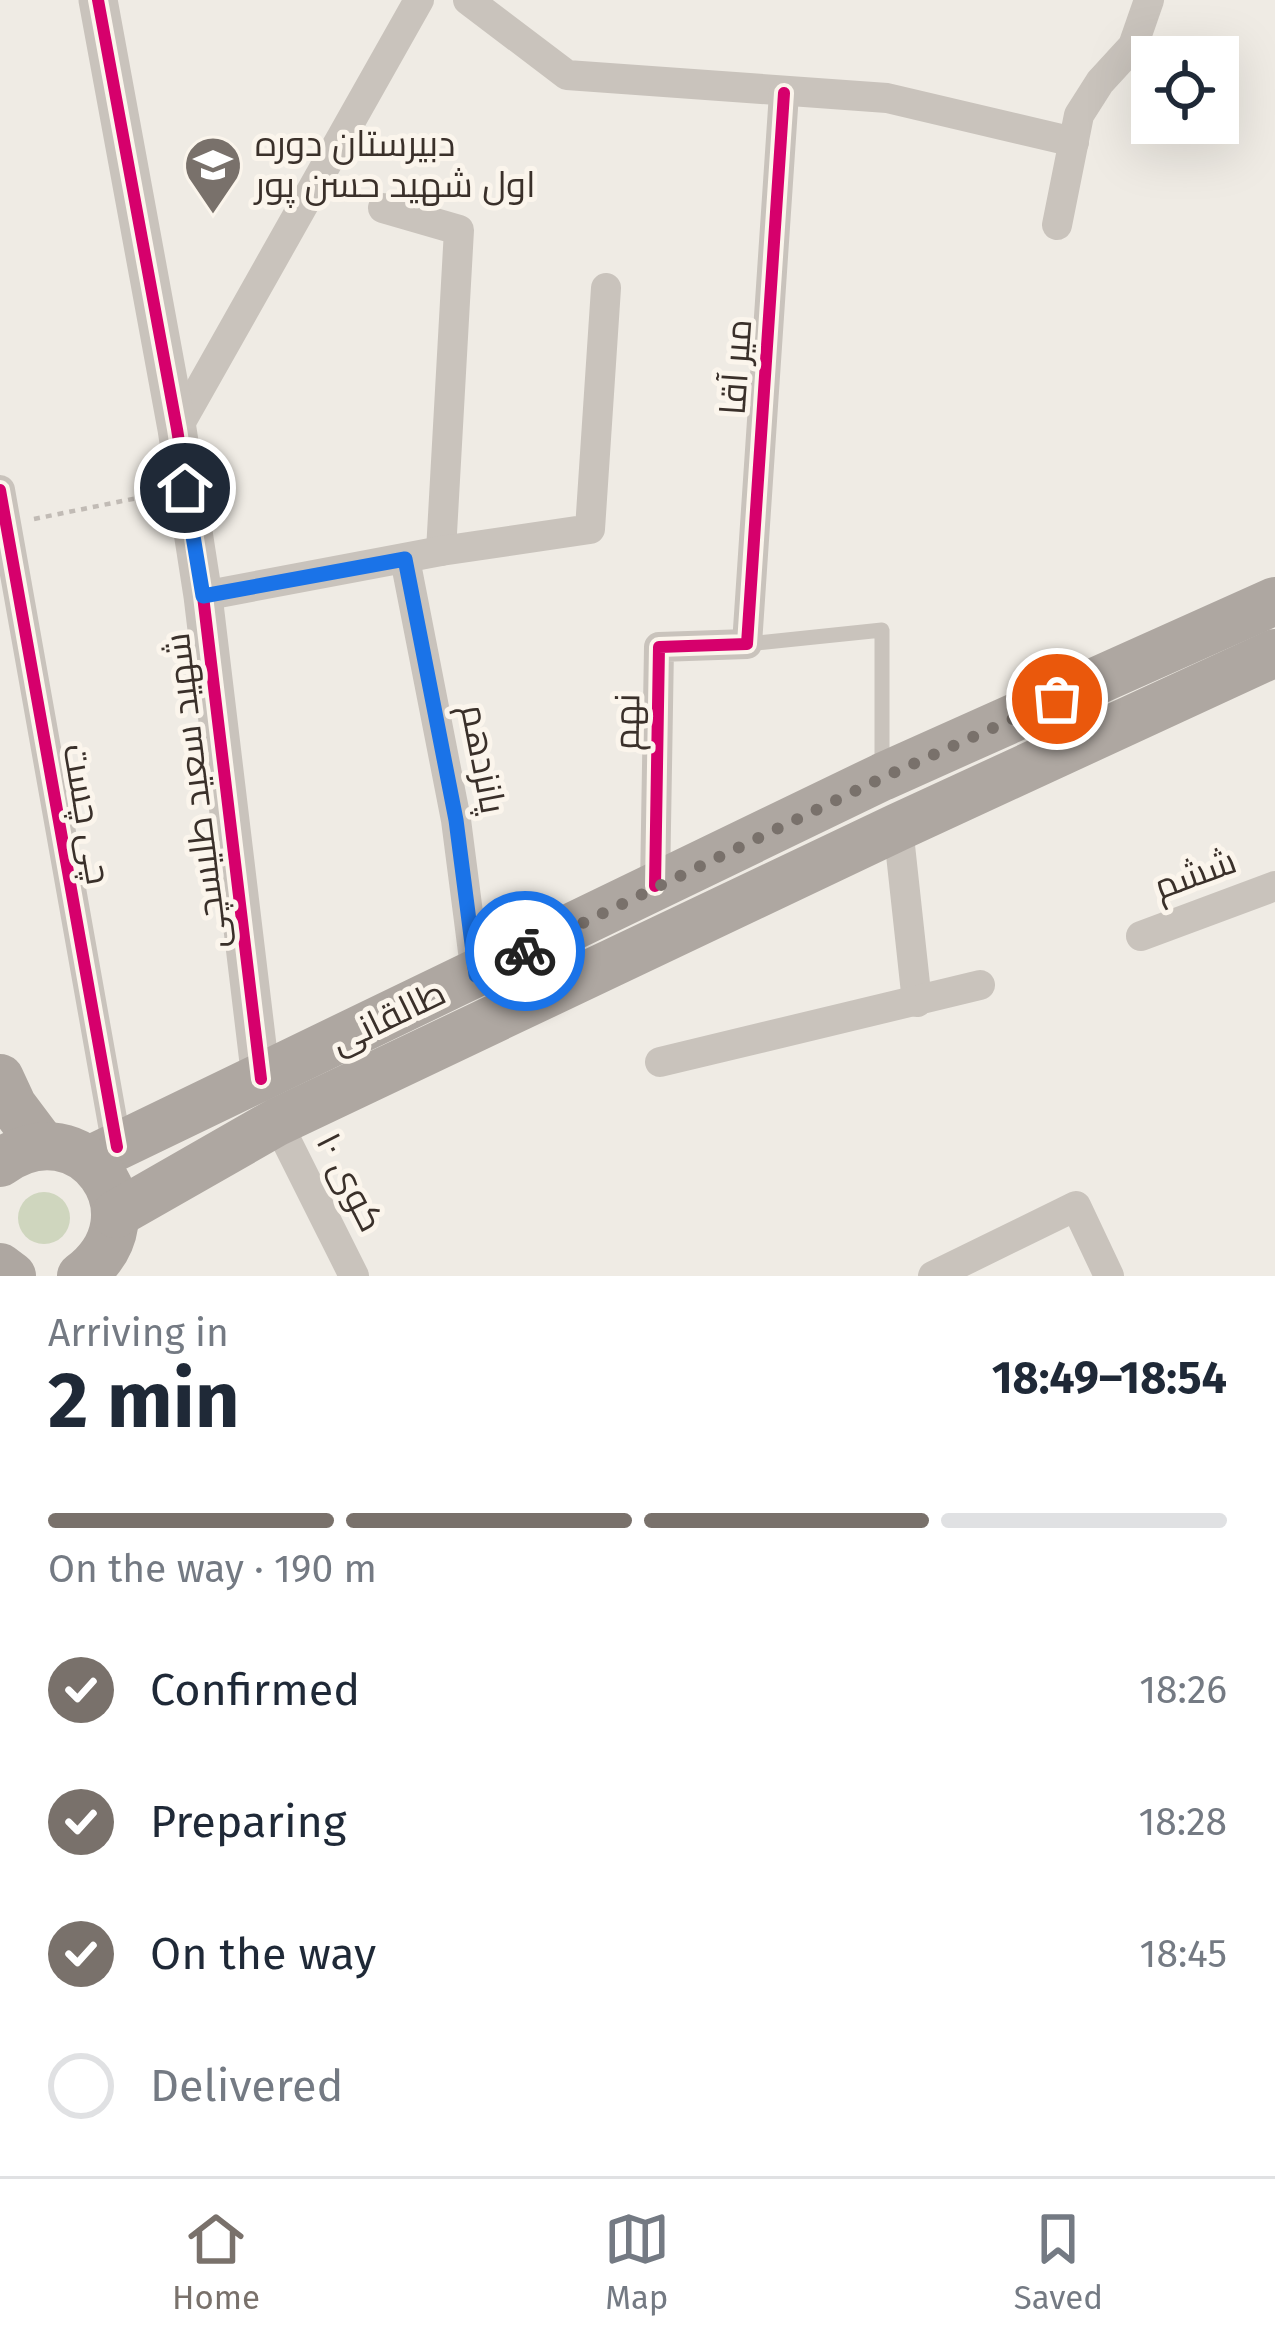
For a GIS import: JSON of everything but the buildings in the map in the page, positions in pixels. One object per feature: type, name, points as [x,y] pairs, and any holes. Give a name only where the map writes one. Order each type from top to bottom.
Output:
[{"type":"main road","name":"طالقانی","points":[[121,1241],[269,1101],[476,975],[882,778],[1275,601]]},
{"type":"main road","name":"طالقانی","points":[[103,1154],[269,1101],[898,827],[1275,653]]},
{"type":"main road","points":[[0,1078],[13,1106],[21,1154],[59,1147],[103,1154],[121,1241],[81,1276]]},
{"type":"main road","points":[[0,1268],[12,1276]]},
{"type":"street","name":"شهید سعید طلیسچی","points":[[98,0],[203,596],[269,1101]]},
{"type":"street","points":[[177,429],[418,0]]},
{"type":"street","points":[[469,0],[567,75],[886,98],[1074,142]]},
{"type":"street","points":[[1057,225],[1079,116],[1133,46],[1149,0]]},
{"type":"street","name":"میر آقا","points":[[747,644],[784,93]]},
{"type":"street","points":[[383,208],[459,230],[441,551]]},
{"type":"street","points":[[203,596],[441,551],[590,529],[606,288]]},
{"type":"street","name":"چی چست","points":[[0,490],[103,1154]]},
{"type":"street","name":"پانزدهم","points":[[405,559],[456,820],[476,975]]},
{"type":"street","name":"نهم","points":[[655,886],[658,647],[747,644]]},
{"type":"street","points":[[898,827],[917,1002]]},
{"type":"street","name":"ششم","points":[[1141,935],[1275,886]]},
{"type":"street","points":[[660,1062],[980,985]]},
{"type":"street","name":"کوی ۱۰","points":[[269,1101],[354,1276]]},
{"type":"street","points":[[933,1276],[1076,1206],[1109,1276]]},
{"type":"lane","points":[[747,644],[882,630],[882,778]]},
{"type":"path","points":[[4,525],[185,488]]},
{"type":"green space","points":[[44,1192],[63,1199],[70,1218],[63,1237],[44,1244],[25,1237],[18,1218],[25,1199]]},
{"type":"cycle path","points":[[98,0],[203,596],[261,1079]]},
{"type":"cycle path","points":[[655,886],[659,647],[747,644],[784,93]]},
{"type":"cycle path","points":[[0,490],[117,1147]]},
{"type":"way so far","points":[[525,951],[1057,699]]},
{"type":"place","name":"دبیرستان دوره اول شهید حسن پور","points":[[213,216]]},
{"type":"route","points":[[185,488],[203,596],[405,559],[456,820],[476,975],[525,951]]}]
